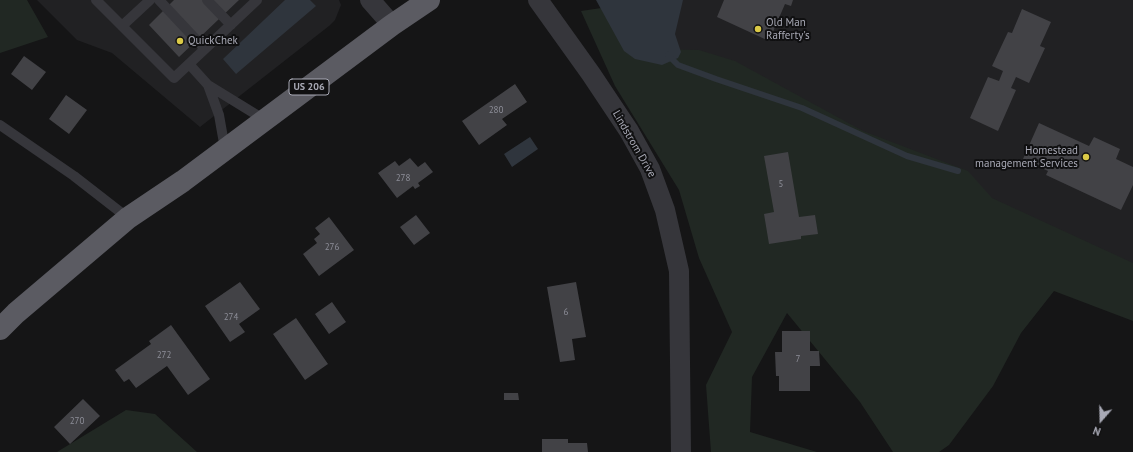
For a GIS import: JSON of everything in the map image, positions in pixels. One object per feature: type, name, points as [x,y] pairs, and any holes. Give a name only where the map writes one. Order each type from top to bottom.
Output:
[{"type":"highway","name":"US 206","points":[[0,329],[16,313],[128,218],[183,181],[392,25],[429,0]]},
{"type":"street","points":[[370,0],[392,25]]},
{"type":"street","name":"Lindstrom Drive","points":[[538,0],[629,131],[650,169],[665,210],[679,271],[681,452]]},
{"type":"lane","points":[[96,0],[174,78],[258,0]]},
{"type":"lane","points":[[122,26],[150,0]]},
{"type":"lane","points":[[159,0],[205,49]]},
{"type":"lane","points":[[207,0],[231,25]]},
{"type":"lane","points":[[189,64],[208,84],[265,120]]},
{"type":"lane","points":[[208,84],[219,115],[225,149]]},
{"type":"lane","points":[[0,125],[74,176],[128,218]]},
{"type":"shaded area","points":[[0,0],[27,0],[48,37],[0,53]]},
{"type":"shaded area","points":[[37,0],[339,0],[341,5],[335,20],[329,26],[200,127],[112,53],[77,40]]},
{"type":"shaded area","points":[[285,0],[310,0],[316,6],[236,74],[223,59]]},
{"type":"shaded area","points":[[596,0],[683,0],[675,34],[681,52],[678,58],[662,65],[635,59],[624,51]]},
{"type":"shaded area","points":[[598,0],[1133,0],[1133,287],[620,39]]},
{"type":"shaded area","points":[[608,7],[654,49],[699,50],[735,61],[863,131],[968,171],[992,198],[1133,263],[1133,321],[1054,291],[1021,333],[993,386],[949,445],[939,452],[893,452],[860,402],[787,313],[752,377],[750,432],[817,452],[711,452],[706,385],[732,332],[699,258],[679,190],[615,86],[581,11]]},
{"type":"shaded area","points":[[530,137],[538,149],[512,167],[504,154]]},
{"type":"shaded area","points":[[126,410],[155,414],[197,452],[57,452]]},
{"type":"building","name":"QuickChek","points":[[174,0],[239,0],[179,57],[149,25]]},
{"type":"building","name":"Old Man Rafferty's","points":[[724,0],[793,0],[791,6],[785,4],[769,41],[717,17]]},
{"type":"building","points":[[1022,9],[1051,22],[1040,46],[1045,48],[1029,83],[1016,77],[1011,88],[1016,90],[998,131],[970,118],[988,77],[999,81],[1003,71],[992,66],[1008,32],[1012,33]]},
{"type":"building","points":[[24,56],[46,72],[32,90],[11,74]]},
{"type":"building","points":[[515,84],[527,102],[502,119],[507,125],[479,145],[462,121]]},
{"type":"building","points":[[66,95],[87,110],[69,134],[49,119]]},
{"type":"building","points":[[1039,123],[1089,146],[1094,137],[1120,149],[1116,159],[1133,167],[1133,185],[1121,210],[1046,175],[1048,171],[1023,159]]},
{"type":"building","points":[[788,152],[799,217],[815,215],[818,234],[801,236],[801,239],[769,244],[764,214],[774,212],[764,156]]},
{"type":"building","points":[[410,158],[418,167],[425,162],[433,172],[418,183],[420,186],[415,189],[413,186],[397,198],[378,173],[395,161],[399,166]]},
{"type":"building","points":[[416,215],[430,233],[414,245],[400,227]]},
{"type":"building","points":[[329,217],[354,250],[319,276],[303,254],[317,243],[314,239],[320,234],[315,228]]},
{"type":"building","points":[[240,282],[260,309],[239,324],[245,332],[230,342],[205,306]]},
{"type":"building","points":[[576,282],[586,337],[572,339],[575,360],[560,362],[547,287]]},
{"type":"building","points":[[332,302],[346,322],[329,334],[315,314]]},
{"type":"building","points":[[296,318],[328,364],[305,380],[273,334]]},
{"type":"building","points":[[171,325],[210,379],[188,395],[167,366],[136,388],[129,379],[124,382],[115,370],[151,344],[149,341]]},
{"type":"building","points":[[782,331],[810,331],[810,351],[819,351],[820,366],[810,366],[810,391],[779,391],[779,376],[776,376],[775,352],[782,352]]},
{"type":"building","points":[[504,393],[518,393],[519,400],[504,400]]},
{"type":"building","points":[[83,399],[100,416],[70,444],[54,427]]},
{"type":"building","points":[[542,439],[568,439],[568,443],[587,443],[588,452],[542,452]]},
{"type":"waterway","points":[[668,55],[678,65],[802,108],[907,156],[958,171]]},
{"type":"place","name":"Old Man Rafferty's","points":[[758,29]]},
{"type":"place","name":"QuickChek","points":[[180,41]]},
{"type":"place","name":"Homestead management Services","points":[[1086,157]]}]
